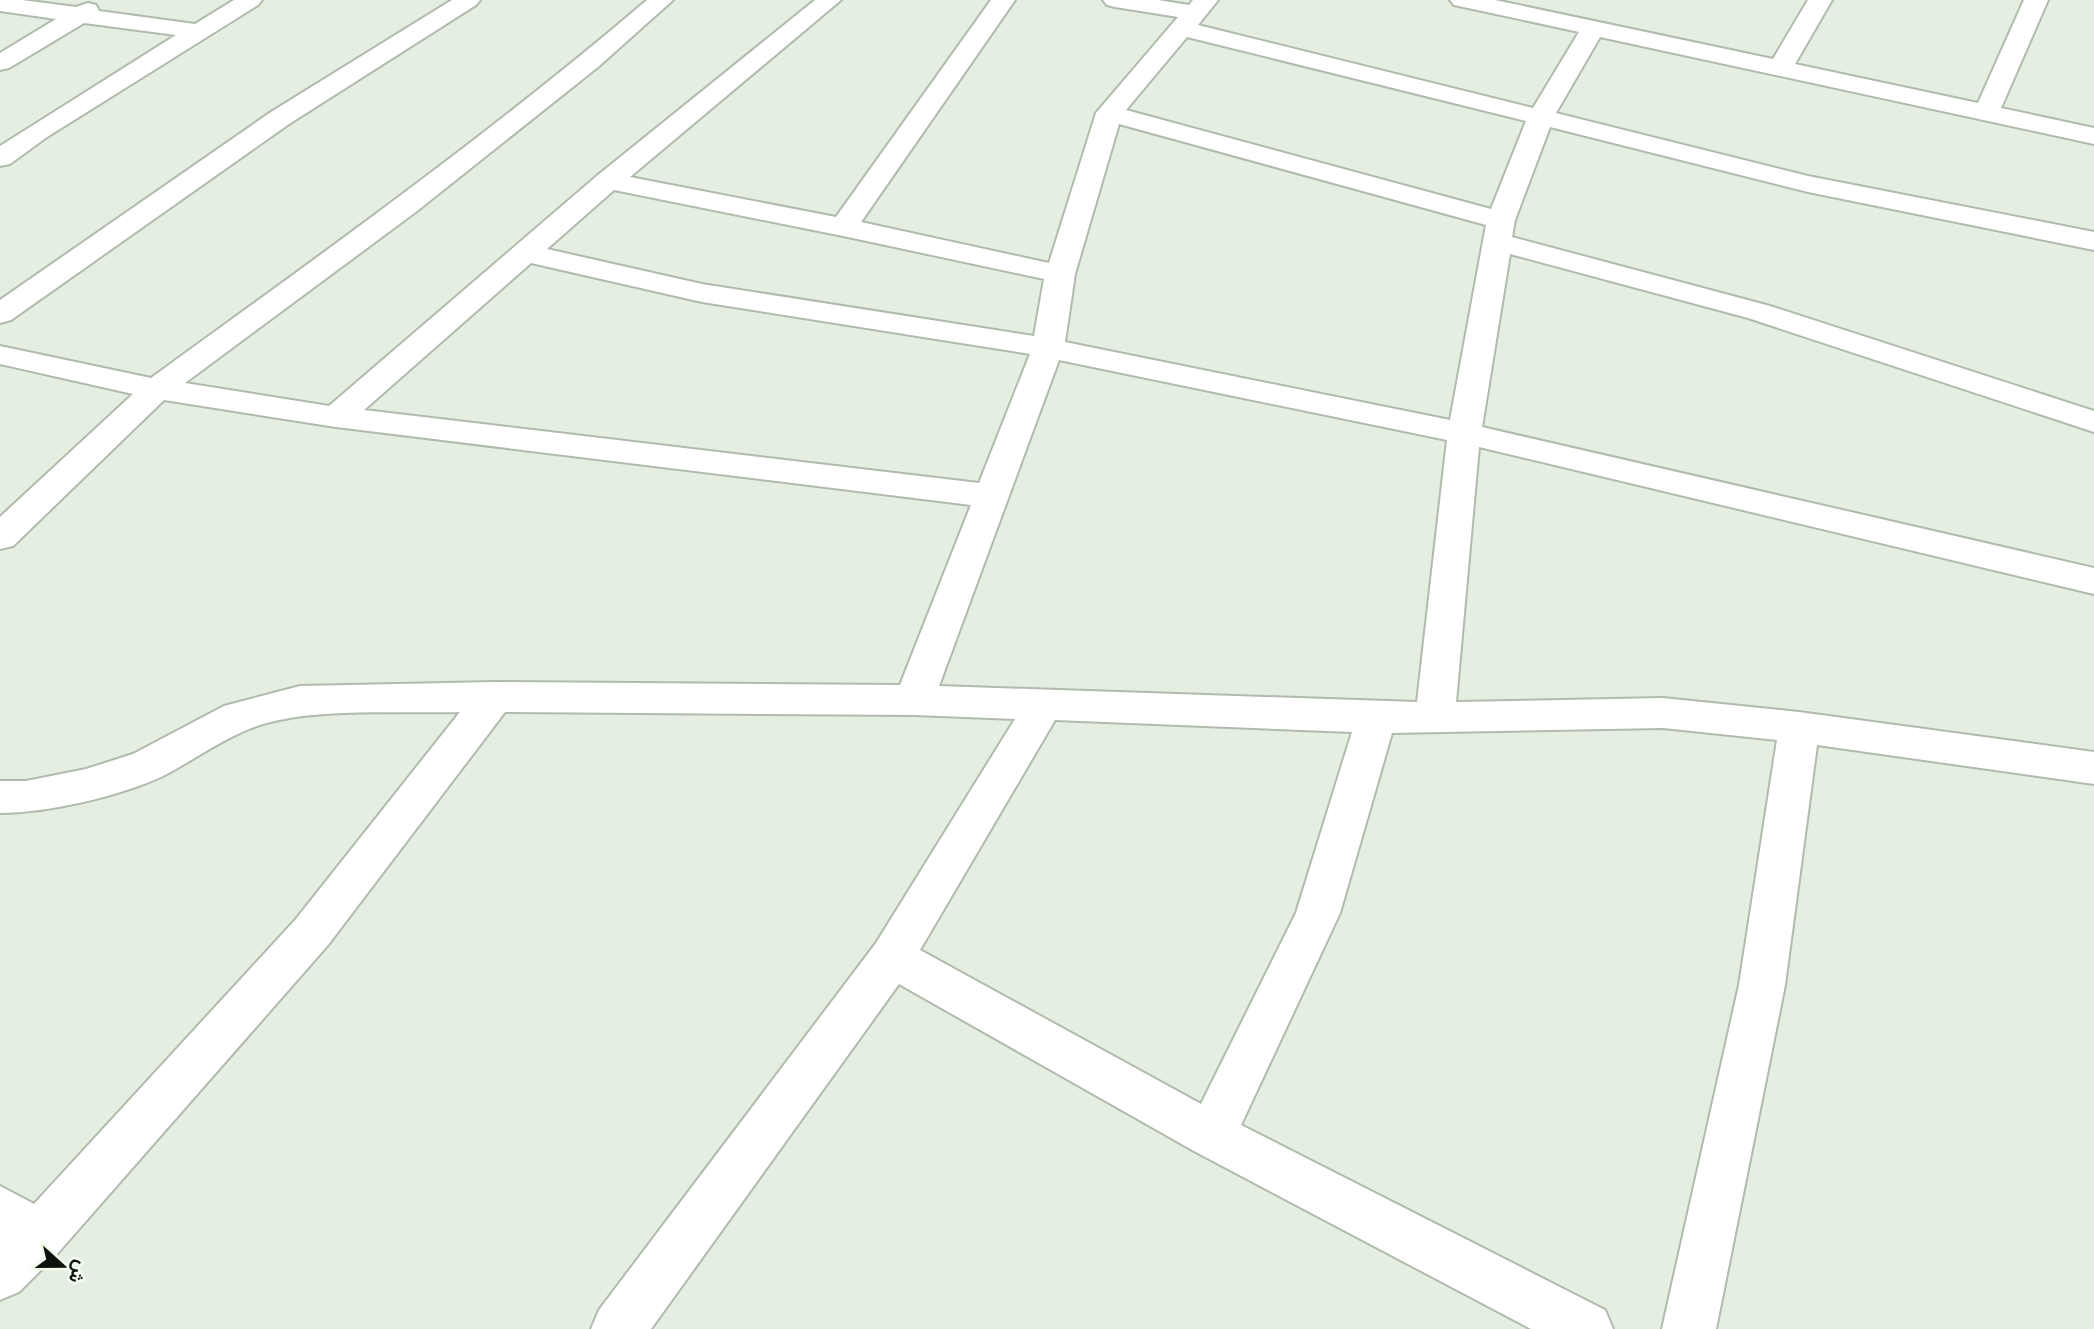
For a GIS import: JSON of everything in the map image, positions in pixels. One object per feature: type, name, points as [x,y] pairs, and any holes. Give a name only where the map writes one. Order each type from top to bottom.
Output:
[{"type":"street","points":[[0,63],[104,0]]},
{"type":"street","points":[[0,158],[196,31],[250,0]]},
{"type":"street","points":[[0,314],[280,118],[468,0]]},
{"type":"street","points":[[0,537],[157,389],[407,205],[589,62],[661,0]]},
{"type":"street","points":[[336,417],[608,181],[829,0]]},
{"type":"street","points":[[843,227],[1003,0]]},
{"type":"street","points":[[1115,0],[1194,14],[1540,118],[1808,184],[2094,240]]},
{"type":"street","points":[[1462,0],[2094,136]]},
{"type":"street","points":[[1779,70],[1820,0]]},
{"type":"street","points":[[1986,114],[2036,0]]},
{"type":"street","points":[[0,4],[196,31]]},
{"type":"street","points":[[914,700],[1048,348],[1060,274],[1109,113],[1194,14]]},
{"type":"street","points":[[1435,719],[1464,433],[1499,231],[1540,118],[1592,30]]},
{"type":"street","points":[[1109,113],[1759,312],[2094,422]]},
{"type":"street","points":[[608,181],[843,227],[1060,274]]},
{"type":"street","points":[[524,253],[702,293],[1048,348],[1464,433],[2094,581]]},
{"type":"street","points":[[0,355],[157,389],[336,417],[990,496]]},
{"type":"street","points":[[0,1273],[19,1223],[312,932],[494,697]]},
{"type":"street","points":[[0,797],[26,797],[98,781],[147,765],[238,717],[300,702],[494,697],[914,700],[1435,719],[1612,712],[1663,713],[1799,727],[2094,768]]},
{"type":"street","points":[[618,1329],[892,957],[1043,706]]},
{"type":"street","points":[[1211,1135],[1318,913],[1376,718]]},
{"type":"street","points":[[1689,1329],[1762,985],[1799,727]]},
{"type":"street","points":[[892,957],[1211,1135],[1586,1329]]}]
